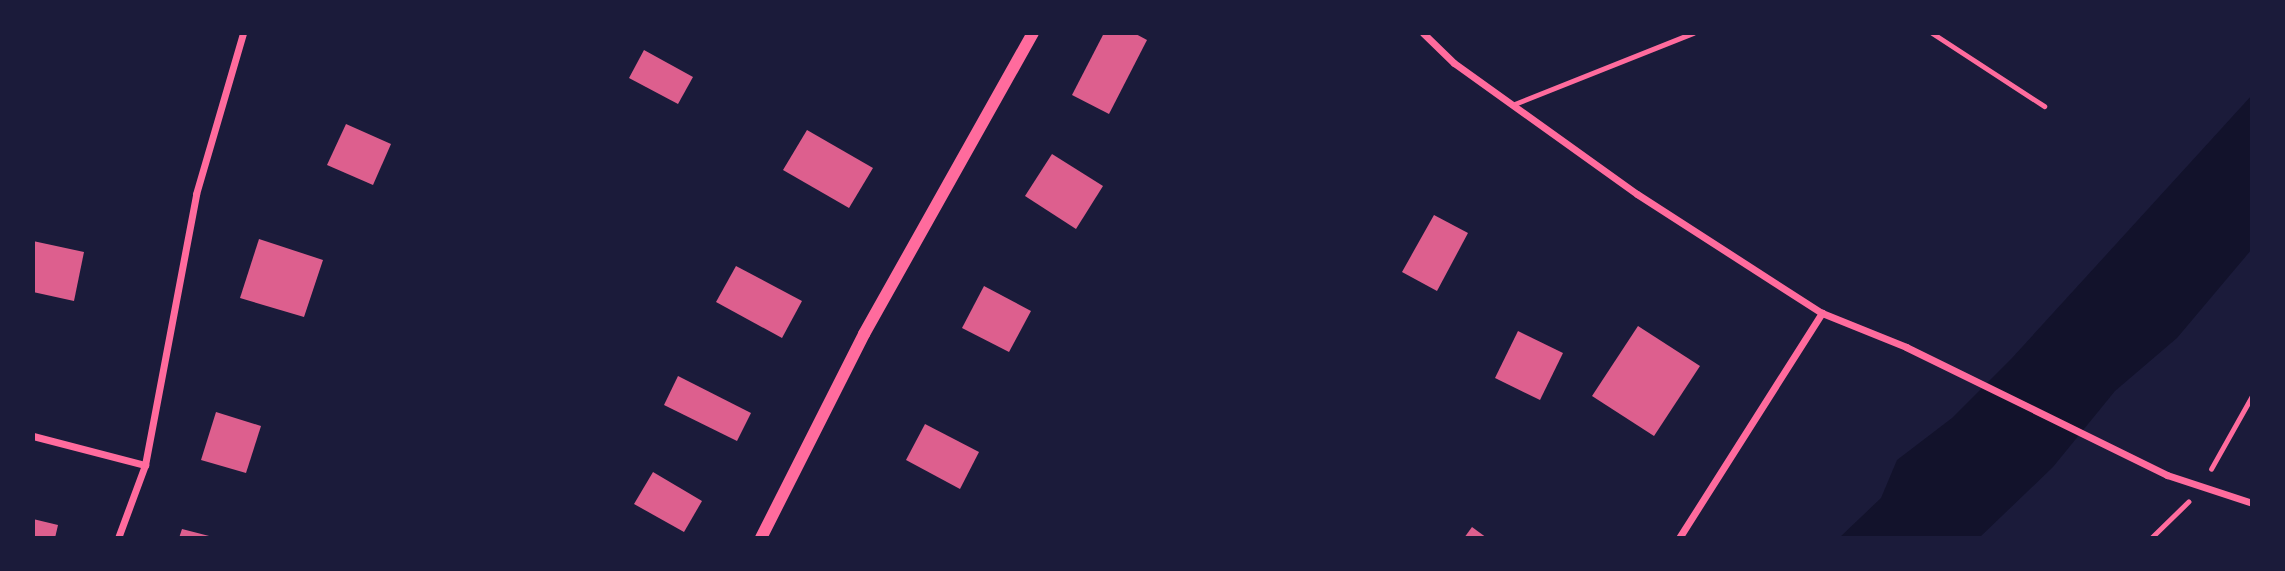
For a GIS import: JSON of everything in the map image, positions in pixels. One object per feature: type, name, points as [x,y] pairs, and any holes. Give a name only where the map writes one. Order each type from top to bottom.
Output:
[{"type":"street","points":[[118,538],[145,465],[196,194],[243,33]]},
{"type":"street","points":[[761,538],[864,334],[1033,33]]},
{"type":"street","points":[[1423,33],[1454,63],[1637,194],[1822,313],[1906,347],[2166,475],[2252,503]]},
{"type":"street","points":[[1679,538],[1822,313]]},
{"type":"street","points":[[33,436],[145,465]]},
{"type":"lane","points":[[1512,105],[1693,33]]},
{"type":"lane","points":[[1932,33],[2044,106]]},
{"type":"shaded area","points":[[2252,95],[2252,249],[2177,338],[2115,391],[2053,467],[1979,538],[1839,538],[1881,498],[1897,460],[1952,418],[2012,358]]},
{"type":"building","points":[[1104,33],[1134,33],[1147,40],[1109,114],[1072,95]]},
{"type":"building","points":[[644,50],[693,77],[678,104],[629,78]]},
{"type":"building","points":[[346,124],[391,144],[373,185],[327,165]]},
{"type":"building","points":[[807,130],[873,168],[849,208],[783,170]]},
{"type":"building","points":[[1052,154],[1103,186],[1076,229],[1025,196]]},
{"type":"building","points":[[1434,215],[1468,233],[1437,291],[1402,272]]},
{"type":"building","points":[[259,239],[323,260],[304,317],[240,298]]},
{"type":"building","points":[[33,241],[84,252],[74,301],[33,292]]},
{"type":"building","points":[[736,266],[802,301],[782,338],[716,302]]},
{"type":"building","points":[[984,286],[1031,311],[1009,352],[962,328]]},
{"type":"building","points":[[1638,326],[1700,366],[1654,436],[1592,396]]},
{"type":"building","points":[[1518,331],[1563,353],[1540,400],[1495,378]]},
{"type":"building","points":[[678,376],[751,413],[737,441],[664,405]]},
{"type":"building","points":[[216,412],[261,426],[246,473],[201,460]]},
{"type":"building","points":[[925,424],[979,452],[960,489],[906,460]]},
{"type":"building","points":[[653,472],[702,501],[684,532],[634,504]]},
{"type":"building","points":[[33,519],[58,525],[55,538],[33,538]]},
{"type":"building","points":[[1472,527],[1487,538],[1464,538]]},
{"type":"building","points":[[182,529],[213,537],[213,538],[179,538]]}]
